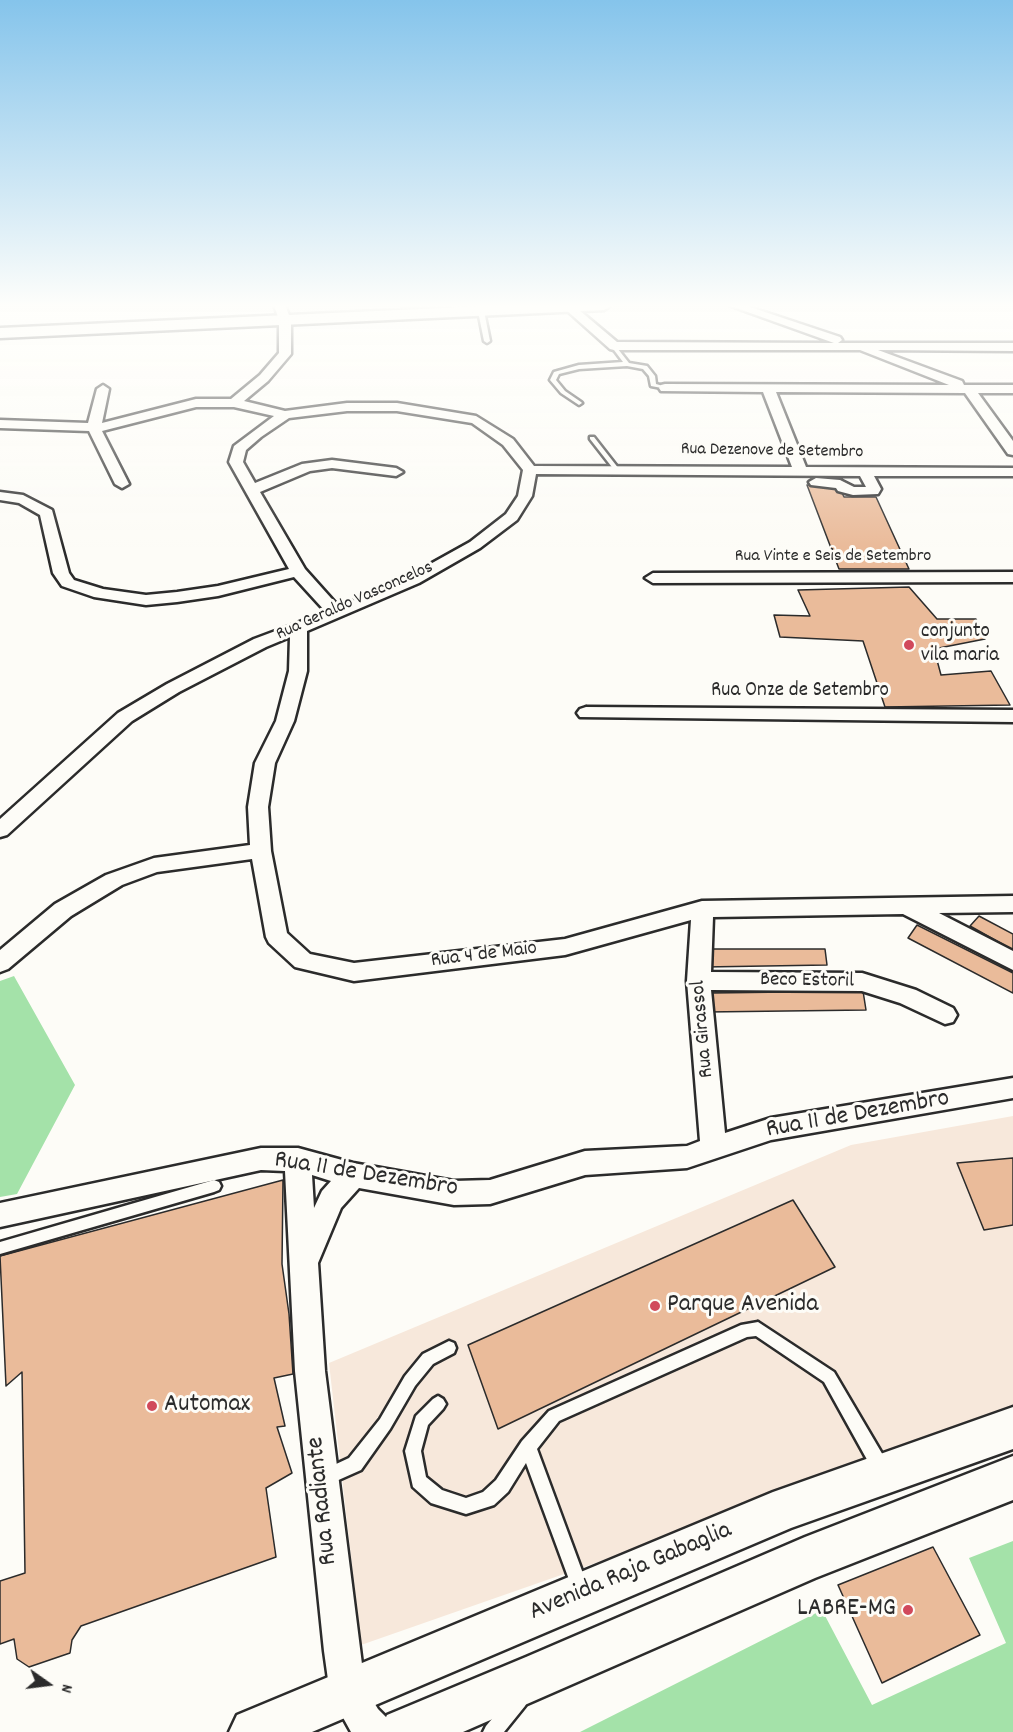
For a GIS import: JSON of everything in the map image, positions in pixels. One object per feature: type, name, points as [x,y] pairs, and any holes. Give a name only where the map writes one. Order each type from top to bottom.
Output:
[{"type":"main road","name":"Avenida Raja Gabaglia","points":[[254,1732],[788,1507],[1013,1428]]},
{"type":"main road","points":[[404,1732],[541,1675],[805,1559],[1013,1478]]},
{"type":"street","points":[[234,403],[255,386]]},
{"type":"street","points":[[963,386],[969,388],[1013,451]]},
{"type":"street","points":[[665,388],[1013,389]]},
{"type":"street","points":[[103,389],[94,427],[122,484]]},
{"type":"street","points":[[768,389],[806,477],[840,484],[843,488],[873,491],[866,472]]},
{"type":"street","points":[[0,424],[45,424],[78,428],[111,426],[196,404],[234,403],[285,415],[347,407],[397,407],[476,420],[508,442],[530,470]]},
{"type":"street","points":[[285,415],[256,434],[239,449],[236,462],[298,571],[337,614]]},
{"type":"street","points":[[252,490],[307,467],[332,464],[396,472]]},
{"type":"street","name":"Rua Dezenove de Setembro","points":[[530,470],[617,470],[806,477],[866,472],[1013,472]]},
{"type":"street","name":"Rua Geraldo Vasconcelos","points":[[0,830],[125,717],[172,687],[260,643],[337,614],[413,580],[475,545],[512,517],[525,496],[530,470]]},
{"type":"street","points":[[0,496],[23,499],[47,513],[61,573],[68,583],[100,594],[146,600],[177,597],[218,591],[298,571]]},
{"type":"street","name":"Rua Vinte e Seis de Setembro","points":[[652,578],[1013,577]]},
{"type":"street","name":"Rua 4 de Maio","points":[[299,628],[298,671],[285,721],[265,763],[258,807],[261,851],[278,937],[303,961],[354,972],[565,947],[702,909],[1013,904]]},
{"type":"street","name":"Rua Onze de Setembro","points":[[586,713],[1013,717]]},
{"type":"street","points":[[0,963],[63,910],[114,880],[154,865],[261,851]]},
{"type":"street","points":[[905,906],[1013,961]]},
{"type":"street","name":"Rua Girassol","points":[[702,909],[699,981],[714,1148]]},
{"type":"street","name":"Beco Estoril","points":[[699,981],[862,982],[908,996],[945,1015]]},
{"type":"street","name":"Rua 11 de Dezembro","points":[[0,1215],[261,1159],[298,1160],[354,1175],[454,1193],[490,1192],[585,1162],[687,1157],[771,1129],[1013,1088]]},
{"type":"street","name":"Rua Radiante","points":[[298,1160],[310,1371],[341,1651],[348,1694],[365,1722],[375,1732]]},
{"type":"street","name":"Rua Radiante","points":[[305,1261],[331,1200],[354,1175]]},
{"type":"lane","points":[[558,386],[579,403]]},
{"type":"lane","points":[[652,386],[665,388]]},
{"type":"lane","points":[[592,438],[617,470]]},
{"type":"lane","points":[[0,1248],[214,1186]]},
{"type":"lane","points":[[438,1404],[421,1421],[413,1451],[419,1481],[437,1497],[466,1506],[488,1499],[502,1486],[528,1447],[554,1416],[746,1330],[758,1329],[829,1377],[884,1473]]},
{"type":"lane","points":[[322,1479],[355,1464],[386,1424],[410,1381],[428,1359],[448,1348]]},
{"type":"lane","points":[[528,1447],[582,1594]]},
{"type":"lane","points":[[492,1732],[541,1675]]},
{"type":"shaded area","points":[[1013,1116],[1013,1417],[361,1645],[329,1363],[851,1145]]},
{"type":"green space","points":[[14,976],[75,1085],[17,1194],[0,1197],[0,981]]},
{"type":"green space","points":[[1013,1541],[1013,1732],[580,1732],[822,1610],[872,1705],[1006,1643],[969,1558]]},
{"type":"building","points":[[807,485],[838,485],[844,497],[876,497],[909,569],[839,569]]},
{"type":"building","name":"conjunto vila maria","points":[[909,587],[937,619],[976,619],[985,639],[934,649],[941,675],[991,671],[1010,705],[885,707],[863,641],[780,637],[774,615],[810,616],[798,590]]},
{"type":"building","points":[[979,916],[1013,934],[1013,950],[970,926]]},
{"type":"building","points":[[917,925],[1013,973],[1013,993],[908,938]]},
{"type":"building","points":[[704,949],[825,949],[827,965],[704,967]]},
{"type":"building","points":[[863,991],[866,1010],[706,1012],[712,993]]},
{"type":"building","points":[[1013,1158],[1013,1225],[984,1230],[957,1163]]},
{"type":"building","name":"Automax","points":[[283,1180],[282,1264],[289,1314],[293,1374],[274,1378],[285,1426],[277,1427],[292,1473],[266,1488],[276,1557],[81,1626],[72,1640],[70,1653],[29,1667],[17,1659],[14,1639],[0,1644],[0,1581],[25,1573],[22,1372],[6,1386],[0,1256]]},
{"type":"building","name":"Parque Avenida","points":[[793,1200],[835,1267],[498,1429],[468,1345]]},
{"type":"building","name":"LABRE-MG","points":[[933,1547],[980,1635],[882,1683],[838,1585]]},
{"type":"place","name":"conjunto vila maria","points":[[909,645]]},
{"type":"place","name":"Parque Avenida","points":[[655,1306]]},
{"type":"place","name":"Automax","points":[[152,1406]]},
{"type":"place","name":"LABRE-MG","points":[[908,1610]]}]
